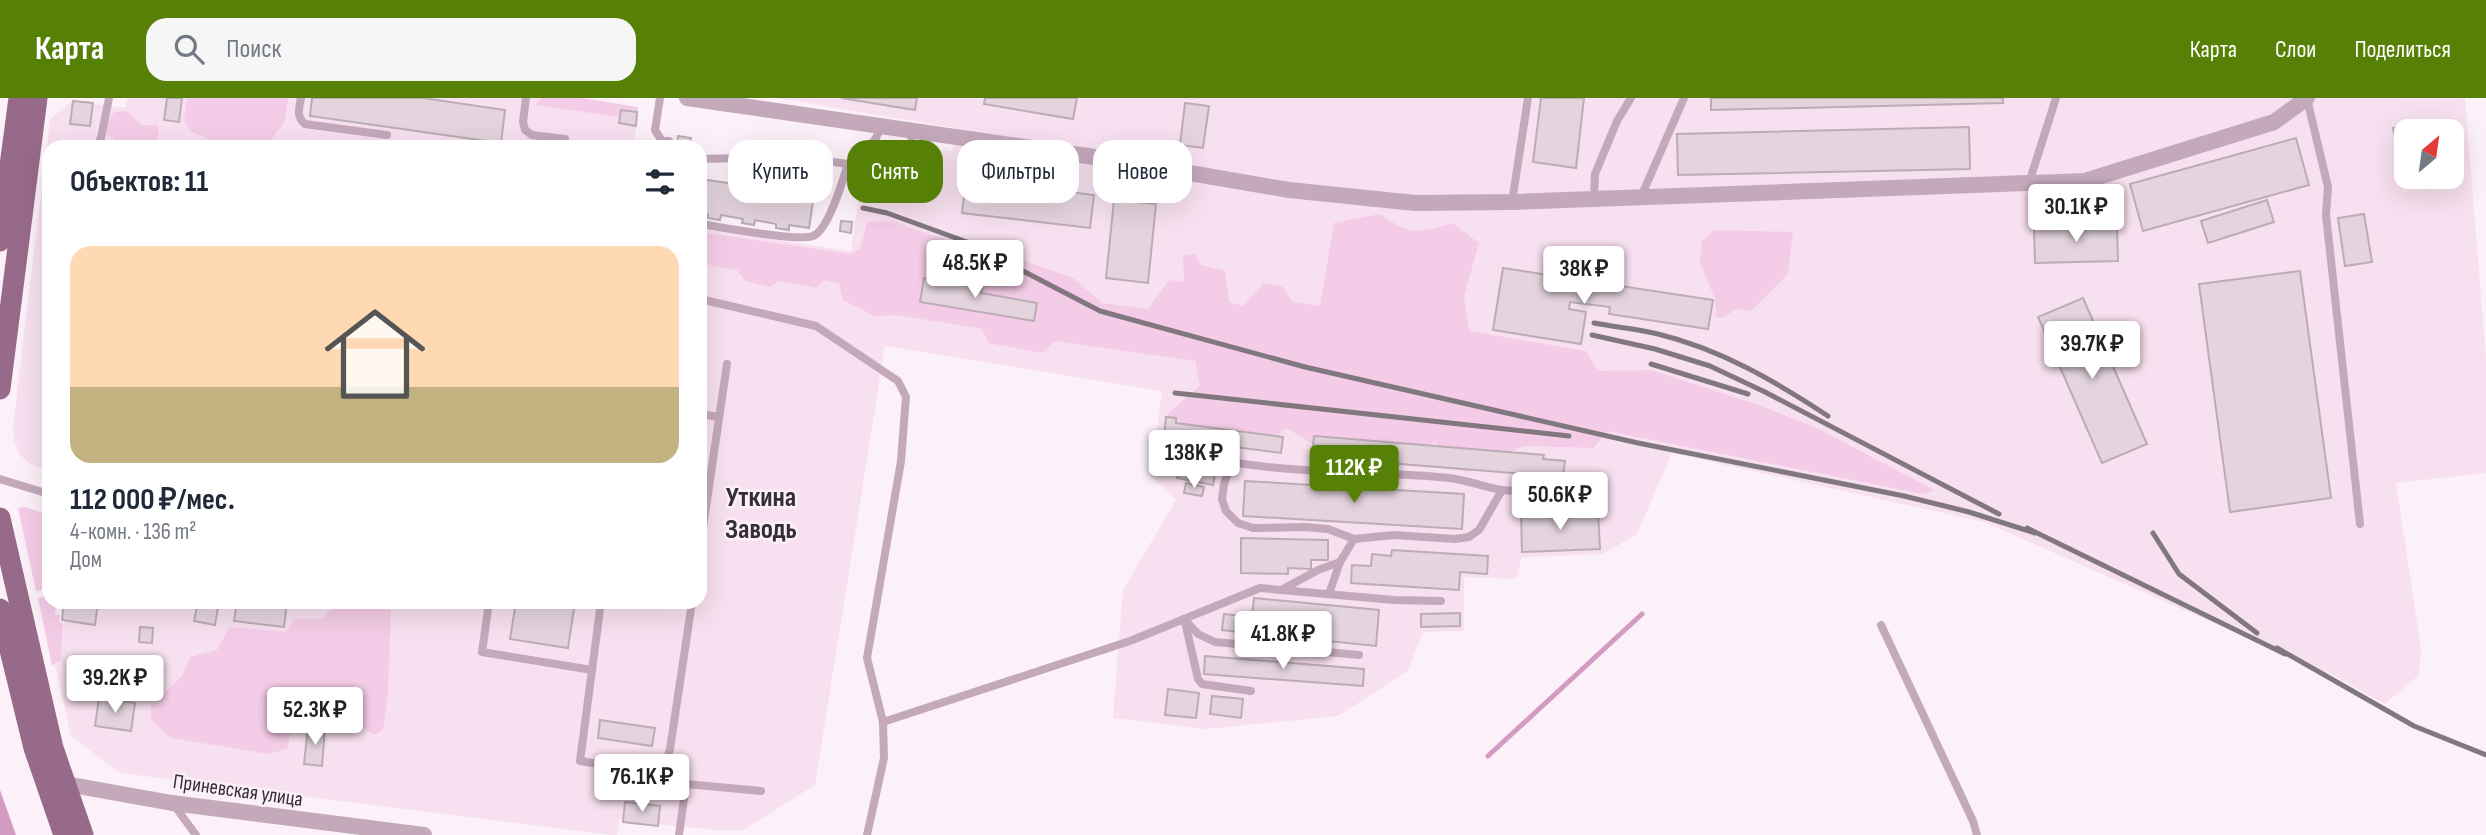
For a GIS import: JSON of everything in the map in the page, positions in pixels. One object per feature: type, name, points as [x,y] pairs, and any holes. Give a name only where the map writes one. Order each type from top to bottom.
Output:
[{"type":"main road","points":[[0,389],[9,212],[19,98]]},
{"type":"main road","points":[[0,241],[37,98]]},
{"type":"main road","points":[[0,519],[50,736],[64,835]]},
{"type":"main road","points":[[0,609],[22,704],[57,786],[83,835]]},
{"type":"street","points":[[687,98],[1108,159],[1289,190],[1415,203],[1512,202],[2085,181],[2274,122],[2307,99]]},
{"type":"street","name":"Приневская улица","points":[[57,786],[424,835]]},
{"type":"lane","points":[[100,140],[108,98]]},
{"type":"lane","points":[[301,98],[298,114],[305,124],[387,135]]},
{"type":"lane","points":[[526,98],[523,122],[525,130],[532,135],[565,139]]},
{"type":"lane","points":[[660,98],[655,130],[663,140]]},
{"type":"lane","points":[[1512,202],[1528,98]]},
{"type":"lane","points":[[1594,199],[1595,174],[1617,121],[1631,98]]},
{"type":"lane","points":[[1642,197],[1684,98]]},
{"type":"lane","points":[[2029,183],[2056,98]]},
{"type":"lane","points":[[2307,99],[2329,187],[2326,215],[2360,524]]},
{"type":"lane","points":[[874,140],[881,126]]},
{"type":"lane","points":[[911,140],[913,131]]},
{"type":"lane","points":[[707,159],[774,154],[847,164]]},
{"type":"lane","points":[[707,225],[813,237],[835,205],[847,167]]},
{"type":"lane","points":[[707,301],[816,326],[898,381],[906,397],[901,461],[867,658],[883,722],[884,758],[867,835]]},
{"type":"lane","points":[[707,500],[727,364]]},
{"type":"lane","points":[[707,415],[719,417]]},
{"type":"lane","points":[[1178,449],[1208,458],[1299,469],[1452,478],[1502,490],[1577,491],[1598,487]]},
{"type":"lane","points":[[1232,461],[1222,499],[1226,511],[1238,523],[1253,528],[1328,529],[1354,539],[1394,536],[1455,539],[1469,537],[1479,530],[1502,490]]},
{"type":"lane","points":[[0,479],[42,492]]},
{"type":"lane","points":[[1329,594],[1340,562],[1354,539]]},
{"type":"lane","points":[[1281,590],[1318,570],[1340,562]]},
{"type":"lane","points":[[883,722],[1130,641],[1260,588],[1441,601]]},
{"type":"lane","points":[[488,609],[482,653],[592,670]]},
{"type":"lane","points":[[600,609],[580,761],[662,774],[686,784],[761,792]]},
{"type":"lane","points":[[662,774],[670,749],[691,609]]},
{"type":"lane","points":[[1184,619],[1198,634],[1215,642],[1359,655]]},
{"type":"lane","points":[[1184,619],[1198,679],[1202,684],[1251,691]]},
{"type":"lane","points":[[1881,625],[1973,821],[1977,835]]},
{"type":"lane","points":[[679,835],[686,784]]},
{"type":"lane","points":[[172,803],[196,835]]},
{"type":"shaded area","points":[[127,98],[581,98],[638,107],[635,140],[47,140],[50,119],[73,101],[125,108]]},
{"type":"shaded area","points":[[187,98],[288,98],[285,121],[271,140],[211,140],[190,131],[184,120]]},
{"type":"shaded area","points":[[542,98],[581,98],[638,107],[637,112],[621,110],[620,117],[535,105]]},
{"type":"shaded area","points":[[777,98],[2465,98],[2486,359],[2486,473],[2396,483],[2421,648],[2419,675],[2385,704],[2336,677],[1984,522],[1672,453],[1637,534],[1603,554],[1522,557],[1516,579],[1464,577],[1464,631],[1423,632],[1408,671],[1338,716],[1206,729],[1113,718],[1123,590],[1176,500],[1151,477],[1162,391],[885,346],[815,785],[743,830],[658,826],[623,822],[620,819],[617,835],[611,835],[120,773],[71,736],[55,665],[61,660],[64,621],[95,625],[97,609],[707,609],[707,230],[851,251],[858,203],[943,203],[943,150],[952,151],[955,128]]},
{"type":"shaded area","points":[[127,111],[142,125],[157,125],[159,133],[156,140],[114,140],[107,135],[107,123],[114,112]]},
{"type":"shaded area","points":[[42,185],[42,468],[30,464],[20,455],[14,442],[13,426]]},
{"type":"shaded area","points":[[1380,214],[1399,226],[1422,231],[1452,223],[1479,243],[1464,296],[1469,331],[1586,351],[1598,371],[1651,370],[1759,405],[1819,429],[1934,490],[1923,494],[1607,431],[1594,448],[1524,446],[1468,472],[1445,467],[1436,442],[1413,454],[1322,449],[1286,428],[1274,439],[1188,440],[1167,414],[1200,386],[1195,361],[1055,341],[1042,353],[988,343],[982,329],[897,315],[874,316],[843,300],[839,283],[824,280],[817,288],[778,281],[770,287],[745,281],[737,270],[707,264],[707,233],[851,254],[860,249],[867,222],[892,221],[965,247],[987,264],[1005,254],[1073,278],[1102,303],[1148,309],[1169,280],[1184,282],[1183,256],[1195,254],[1201,265],[1225,271],[1229,302],[1243,306],[1264,283],[1282,286],[1293,302],[1320,306],[1334,223]]},
{"type":"shaded area","points":[[1714,230],[1793,232],[1788,274],[1751,311],[1736,309],[1723,318],[1716,317],[1715,299],[1700,263],[1702,241]]},
{"type":"shaded area","points":[[25,507],[42,513],[42,590],[36,591],[18,508]]},
{"type":"shaded area","points":[[42,597],[42,609],[55,609],[55,614],[60,615],[59,622],[63,623],[61,660],[52,666],[38,598]]},
{"type":"shaded area","points":[[331,609],[391,609],[388,694],[383,730],[374,735],[334,710],[306,706],[296,713],[287,749],[268,754],[171,738],[151,720],[151,706],[182,676],[190,657],[217,650],[230,627],[285,632],[295,619],[323,619]]},
{"type":"shaded area","points":[[0,790],[16,835],[0,835]]},
{"type":"building","points":[[167,98],[182,98],[179,122],[164,120]]},
{"type":"building","points":[[312,98],[423,98],[505,110],[501,140],[480,140],[310,116]]},
{"type":"building","points":[[841,98],[917,98],[915,110]]},
{"type":"building","points":[[985,98],[1077,98],[1073,119],[984,104]]},
{"type":"building","points":[[1541,98],[1584,98],[1576,168],[1533,162]]},
{"type":"building","points":[[1711,98],[2003,98],[2003,103],[1711,110]]},
{"type":"building","points":[[73,101],[93,103],[90,126],[70,124]]},
{"type":"building","points":[[1185,103],[1209,106],[1203,148],[1192,147],[1192,140],[1181,140]]},
{"type":"building","points":[[621,110],[637,112],[636,126],[619,123]]},
{"type":"building","points":[[1969,127],[1970,169],[1678,175],[1677,134]]},
{"type":"building","points":[[678,136],[691,138],[691,140],[678,140]]},
{"type":"building","points":[[2296,138],[2309,185],[2143,231],[2130,184]]},
{"type":"building","points":[[707,180],[728,183],[728,203],[813,203],[809,228],[789,225],[789,230],[782,229],[776,228],[776,224],[755,220],[754,225],[742,223],[743,219],[721,215],[720,220],[708,218]]},
{"type":"building","points":[[1079,193],[1093,195],[1090,228],[962,213],[963,203],[1079,203]]},
{"type":"building","points":[[2267,200],[2274,222],[2208,243],[2201,221]]},
{"type":"building","points":[[1114,203],[1156,204],[1148,283],[1106,278]]},
{"type":"building","points":[[2364,214],[2372,262],[2345,266],[2338,218]]},
{"type":"building","points":[[841,221],[852,222],[851,233],[840,231]]},
{"type":"building","points":[[2117,226],[2118,261],[2035,263],[2034,228]]},
{"type":"building","points":[[1503,268],[1713,300],[1708,329],[1609,314],[1610,307],[1570,302],[1569,309],[1586,312],[1581,344],[1493,330]]},
{"type":"building","points":[[2300,271],[2331,498],[2230,512],[2199,284]]},
{"type":"building","points":[[924,278],[982,287],[981,293],[1037,303],[1034,321],[920,302]]},
{"type":"building","points":[[2083,298],[2147,444],[2102,463],[2038,317]]},
{"type":"building","points":[[1166,417],[1176,418],[1176,423],[1283,437],[1281,453],[1164,438]]},
{"type":"building","points":[[1314,436],[1544,455],[1543,459],[1565,461],[1563,477],[1312,457]]},
{"type":"building","points":[[1179,463],[1216,469],[1213,485],[1177,478]]},
{"type":"building","points":[[1245,481],[1464,494],[1462,529],[1243,516]]},
{"type":"building","points":[[1186,483],[1204,487],[1202,496],[1184,493]]},
{"type":"building","points":[[1598,512],[1600,549],[1522,552],[1521,515]]},
{"type":"building","points":[[1241,538],[1328,540],[1328,560],[1311,560],[1311,569],[1288,568],[1288,574],[1241,573]]},
{"type":"building","points":[[1392,550],[1488,556],[1487,574],[1460,572],[1459,590],[1351,583],[1352,565],[1371,566],[1372,554],[1391,556]]},
{"type":"building","points":[[1254,598],[1379,610],[1376,646],[1222,630],[1224,614],[1252,617]]},
{"type":"building","points":[[63,609],[97,609],[95,625],[62,620]]},
{"type":"building","points":[[197,609],[218,609],[215,625],[194,621]]},
{"type":"building","points":[[236,609],[286,609],[284,627],[234,621]]},
{"type":"building","points":[[515,609],[574,609],[568,648],[510,639]]},
{"type":"building","points":[[1460,613],[1460,626],[1421,627],[1421,614]]},
{"type":"building","points":[[140,627],[153,628],[152,643],[139,642]]},
{"type":"building","points":[[1205,656],[1364,669],[1363,686],[1204,674]]},
{"type":"building","points":[[1168,689],[1199,693],[1196,718],[1165,715]]},
{"type":"building","points":[[1212,696],[1243,699],[1241,718],[1210,714]]},
{"type":"building","points":[[99,698],[135,703],[131,731],[95,726]]},
{"type":"building","points":[[600,720],[655,728],[652,746],[598,738]]},
{"type":"building","points":[[308,728],[325,729],[322,766],[304,764]]},
{"type":"building","points":[[625,802],[660,806],[658,826],[623,822]]},
{"type":"waterway","points":[[1488,756],[1642,614]]},
{"type":"railway","points":[[863,208],[887,213],[967,242],[1100,311],[1305,367],[1638,443],[1904,496],[1969,512],[2035,533]]},
{"type":"railway","points":[[1594,323],[1658,334],[1703,348],[1767,379],[1828,416]]},
{"type":"railway","points":[[1592,335],[1655,349],[1710,366],[1999,514]]},
{"type":"railway","points":[[1651,364],[1748,394]]},
{"type":"railway","points":[[1175,393],[1569,436]]},
{"type":"railway","points":[[2027,528],[2285,654]]},
{"type":"railway","points":[[2153,533],[2179,574],[2257,633]]},
{"type":"railway","points":[[2277,648],[2414,726],[2486,755]]},
{"type":"district","name":"Уткина Заводь","points":[[761,512]]}]
